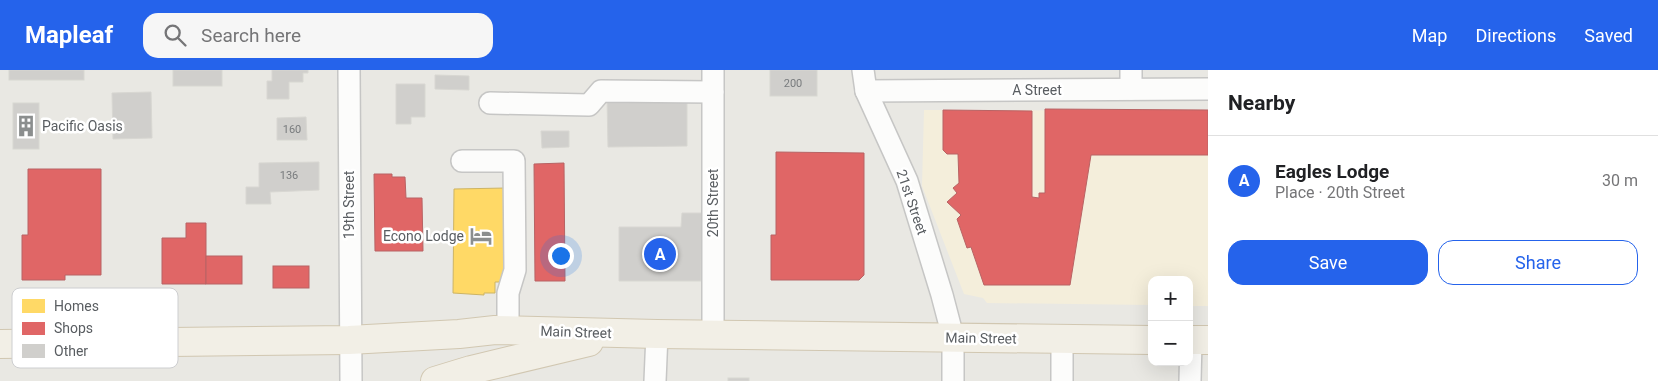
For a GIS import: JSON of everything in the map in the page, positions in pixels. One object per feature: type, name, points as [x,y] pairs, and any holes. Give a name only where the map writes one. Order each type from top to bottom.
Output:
[{"type":"main road","name":"Main Street","points":[[178,342],[349,340],[508,330],[619,334],[1148,340]]},
{"type":"main road","points":[[436,381],[471,370],[619,334]]},
{"type":"street","name":"19th Street","points":[[349,70],[349,340],[351,381]]},
{"type":"street","name":"20th Street","points":[[713,70],[713,335]]},
{"type":"street","name":"21st Street","points":[[863,70],[866,91],[907,181],[942,295],[953,337],[953,381]]},
{"type":"street","name":"A Street","points":[[866,91],[1131,80],[1208,89]]},
{"type":"street","points":[[490,104],[589,105],[601,91],[713,92]]},
{"type":"street","points":[[462,161],[514,161],[515,270],[508,293],[508,330]]},
{"type":"street","points":[[655,381],[657,334]]},
{"type":"street","points":[[1062,339],[1062,381]]},
{"type":"street","points":[[1190,381],[1196,340]]},
{"type":"shaded area","points":[[924,110],[1208,111],[1208,306],[1193,306],[1193,276],[1148,276],[1148,305],[987,303],[983,298],[964,294],[922,186]]},
{"type":"building: Homes","name":"Econo Lodge","points":[[506,188],[506,282],[495,282],[495,293],[484,293],[484,295],[453,293],[454,189]]},
{"type":"building: Shops","points":[[1045,109],[1208,110],[1208,155],[1091,155],[1070,285],[984,285],[971,247],[967,248],[957,219],[961,215],[947,202],[957,193],[953,188],[959,183],[958,154],[947,154],[943,150],[943,110],[1032,111],[1032,197],[1039,198],[1039,193],[1045,193]]},
{"type":"building: Shops","points":[[776,152],[864,153],[864,275],[859,280],[771,280],[771,235],[776,235]]},
{"type":"building: Shops","points":[[564,163],[565,281],[535,281],[534,164]]},
{"type":"building: Shops","points":[[28,169],[101,169],[101,275],[65,275],[65,280],[22,280],[22,235],[28,235]]},
{"type":"building: Shops","points":[[374,174],[392,174],[392,177],[405,177],[406,198],[422,198],[423,251],[375,251]]},
{"type":"building: Shops","points":[[186,223],[206,223],[206,284],[162,284],[162,238],[186,238]]},
{"type":"building: Shops","points":[[206,256],[242,256],[242,284],[206,284]]},
{"type":"building: Shops","points":[[273,266],[309,266],[309,288],[273,288]]},
{"type":"building: Other","points":[[9,70],[84,70],[84,80],[9,80]]},
{"type":"building: Other","points":[[173,70],[222,70],[222,86],[173,86]]},
{"type":"building: Other","points":[[272,70],[308,70],[308,73],[303,73],[303,82],[289,82],[289,99],[267,99],[267,81],[272,81]]},
{"type":"building: Other","points":[[770,70],[817,70],[817,96],[770,96]]},
{"type":"building: Other","points":[[435,75],[469,76],[469,90],[435,89]]},
{"type":"building: Other","points":[[396,84],[425,84],[425,117],[411,117],[411,124],[396,124]]},
{"type":"building: Other","points":[[151,92],[152,138],[113,139],[112,93]]},
{"type":"building: Other","points":[[687,95],[687,146],[608,147],[607,97]]},
{"type":"building: Other","name":"Pacific Oasis","points":[[13,103],[39,103],[39,149],[13,149]]},
{"type":"building: Other","points":[[306,117],[307,140],[277,140],[277,118]]},
{"type":"building: Other","points":[[541,131],[569,131],[569,147],[542,148]]},
{"type":"building: Other","points":[[319,162],[319,190],[270,192],[271,204],[246,204],[246,187],[259,187],[259,163]]},
{"type":"building: Other","points":[[682,213],[702,213],[701,281],[619,281],[619,227],[681,227]]},
{"type":"building: Other","points":[[728,378],[749,378],[749,381],[728,381]]},
{"type":"place","name":"Pacific Oasis","points":[[26,126]]},
{"type":"place","name":"Econo Lodge","points":[[481,236]]},
{"type":"place","name":"Eagles Lodge","points":[[660,254]]}]
